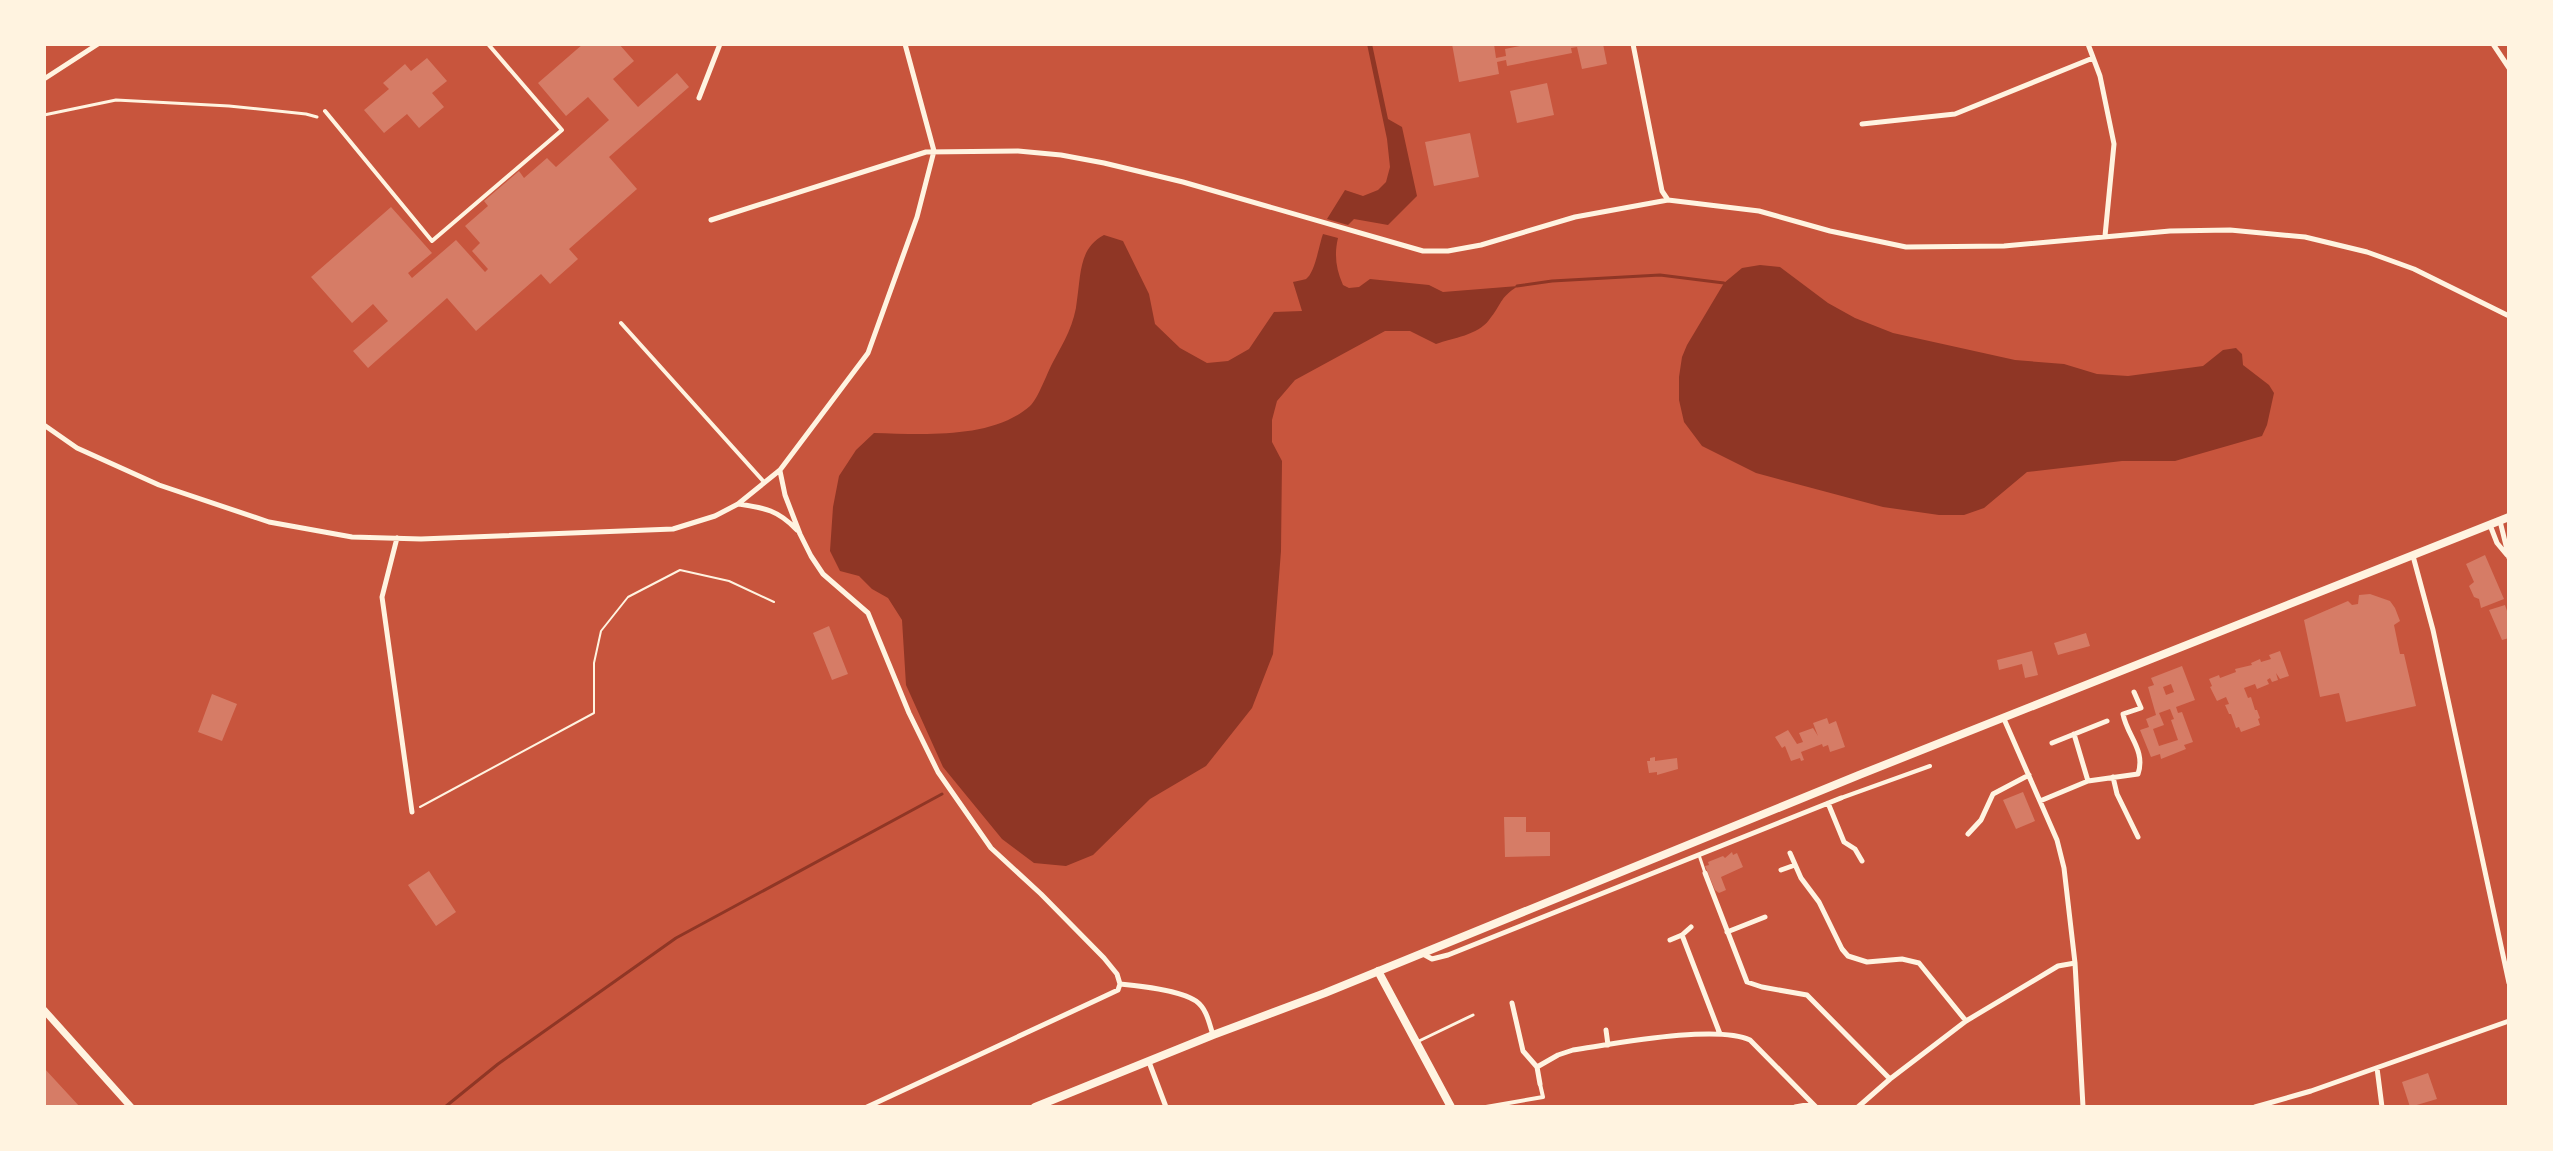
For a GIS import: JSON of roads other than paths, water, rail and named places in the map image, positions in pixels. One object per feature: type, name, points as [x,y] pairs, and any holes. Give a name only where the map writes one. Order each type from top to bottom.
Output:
[{"type":"main road","points":[[1035,1107],[1828,787],[2505,519]]},
{"type":"main road","points":[[1378,971],[1451,1107]]},
{"type":"street","points":[[44,79],[98,44]]},
{"type":"street","points":[[325,111],[432,241],[562,130],[488,44]]},
{"type":"street","points":[[699,98],[720,44]]},
{"type":"street","points":[[44,425],[77,448],[159,485],[269,522],[352,537],[673,529],[715,516],[738,504],[780,470],[868,353],[917,217],[934,151],[905,44]]},
{"type":"street","points":[[1633,44],[1662,191],[1668,200]]},
{"type":"street","points":[[2088,44],[2100,76],[2114,144],[2105,236]]},
{"type":"street","points":[[2493,44],[2509,68]]},
{"type":"street","points":[[1862,124],[1955,114],[2093,58]]},
{"type":"street","points":[[711,220],[934,151],[1018,151],[1061,155],[1183,182],[1423,251],[1448,251],[1481,245],[1575,217],[1668,200],[1759,211],[1830,231],[1906,247],[2004,246],[2170,231],[2230,230],[2305,237],[2367,252],[2414,269],[2509,316]]},
{"type":"street","points":[[621,323],[765,484]]},
{"type":"street","points":[[780,470],[785,495],[800,534],[823,574],[868,613],[899,690],[938,772],[991,848],[1104,958],[1117,974],[1120,984],[1118,990],[867,1107]]},
{"type":"street","points":[[738,504],[766,508],[785,517],[800,534]]},
{"type":"street","points":[[2505,519],[2509,558]]},
{"type":"street","points":[[2490,525],[2497,543],[2509,558]]},
{"type":"street","points":[[397,538],[382,597],[412,812]]},
{"type":"street","points":[[2413,556],[2433,630],[2509,983]]},
{"type":"street","points":[[2040,801],[2088,781],[2138,774],[2141,765],[2138,748],[2123,714],[2141,708],[2134,692]]},
{"type":"street","points":[[2004,719],[2057,840],[2064,868],[2075,963],[2083,1107]]},
{"type":"street","points":[[2052,743],[2107,721]]},
{"type":"street","points":[[2074,734],[2088,781]]},
{"type":"street","points":[[1421,953],[1432,959],[1448,955],[1841,798],[1930,766]]},
{"type":"street","points":[[1968,834],[1981,820],[1993,794],[2029,775]]},
{"type":"street","points":[[2113,777],[2117,794],[2138,837]]},
{"type":"street","points":[[1828,787],[1844,842],[1855,849],[1862,861]]},
{"type":"street","points":[[1790,853],[1801,878],[1819,902],[1848,956],[1867,962],[1902,959],[1919,963],[1966,1021]]},
{"type":"street","points":[[1781,870],[1795,865]]},
{"type":"street","points":[[1705,873],[1747,982],[1807,995],[1890,1079]]},
{"type":"street","points":[[1727,932],[1765,917]]},
{"type":"street","points":[[1670,940],[1691,927]]},
{"type":"street","points":[[1682,935],[1720,1034]]},
{"type":"street","points":[[1858,1107],[1966,1021],[2058,966],[2075,963]]},
{"type":"street","points":[[1120,984],[1196,1001],[1206,1013],[1213,1035]]},
{"type":"street","points":[[1486,1107],[1543,1097],[1537,1067],[1523,1051],[1512,1003]]},
{"type":"street","points":[[44,1010],[131,1107]]},
{"type":"street","points":[[2255,1107],[2311,1091],[2509,1021]]},
{"type":"street","points":[[1606,1030],[1608,1045]]},
{"type":"street","points":[[1537,1067],[1565,1052],[1608,1045],[1720,1034],[1740,1036],[1750,1040],[1814,1105]]},
{"type":"street","points":[[1149,1062],[1166,1107]]},
{"type":"street","points":[[2377,1068],[2382,1107]]},
{"type":"street","points":[[1795,1107],[1814,1105]]},
{"type":"lane","points":[[44,115],[116,100],[229,106],[317,117]]},
{"type":"lane","points":[[1699,855],[1705,873]]},
{"type":"lane","points":[[1418,1042],[1473,1015]]},
{"type":"waterway","points":[[1517,286],[1660,275],[1724,283]]},
{"type":"waterway","points":[[445,1107],[498,1064],[676,938],[942,794]]}]
